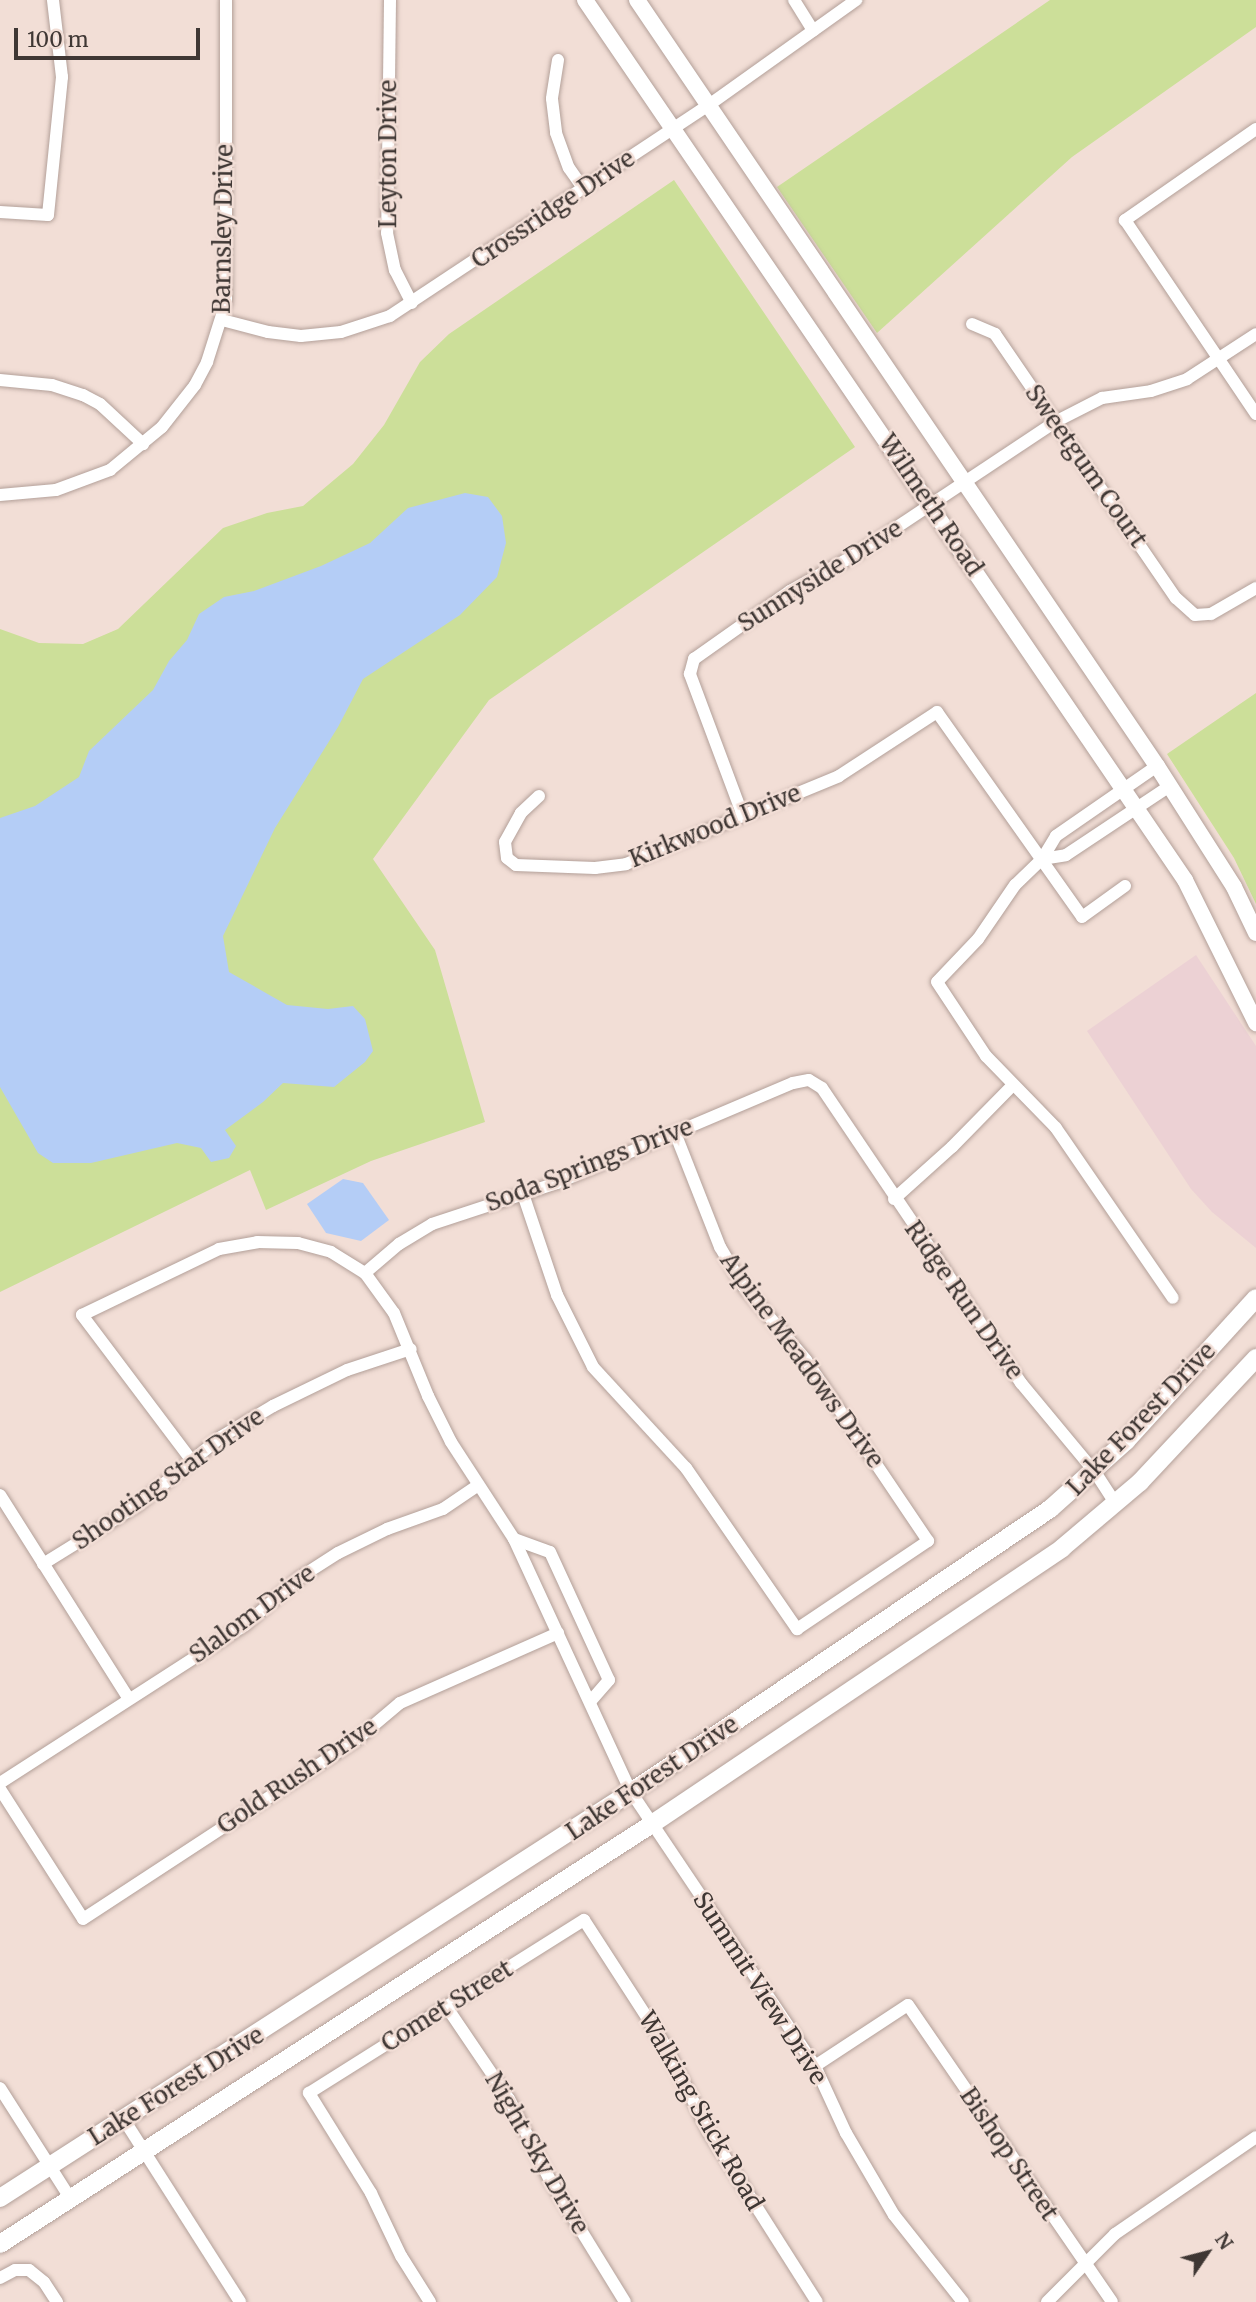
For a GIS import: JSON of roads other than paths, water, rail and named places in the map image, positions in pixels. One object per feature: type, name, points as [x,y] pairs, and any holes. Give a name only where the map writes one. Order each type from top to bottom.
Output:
[{"type":"main road","name":"Lake Forest Drive","points":[[0,2198],[631,1792],[1040,1516],[1095,1472],[1256,1298]]},
{"type":"main road","name":"Lake Forest Drive","points":[[0,2244],[652,1824],[1062,1548],[1116,1504],[1256,1358]]},
{"type":"street","points":[[0,212],[48,215],[62,77],[53,0]]},
{"type":"street","name":"Barnsley Drive","points":[[0,495],[38,493],[74,484],[110,470],[162,427],[195,385],[207,362],[222,320],[226,285],[226,0]]},
{"type":"street","name":"Leyton Drive","points":[[390,0],[387,233],[395,270],[412,303]]},
{"type":"street","name":"Wilmeth Road","points":[[585,0],[1124,789],[1202,911],[1256,1023]]},
{"type":"street","name":"Wilmeth Road","points":[[637,0],[1157,766],[1234,887],[1256,933]]},
{"type":"street","points":[[794,0],[813,30]]},
{"type":"street","name":"Crossridge Drive","points":[[222,320],[268,332],[316,336],[373,323],[412,303],[674,129],[856,0]]},
{"type":"street","points":[[558,60],[552,99],[556,133],[565,159],[583,188]]},
{"type":"street","points":[[1256,129],[1125,220],[1256,414]]},
{"type":"street","name":"Sweetgum Court","points":[[972,324],[995,334],[1177,598],[1195,615],[1211,614],[1256,588]]},
{"type":"street","name":"Sunnyside Drive","points":[[743,816],[690,674],[694,659],[790,592],[855,555],[1055,422],[1102,398],[1151,391],[1187,379],[1256,334]]},
{"type":"street","points":[[0,380],[52,386],[83,395],[107,409],[143,443]]},
{"type":"street","name":"Kirkwood Drive","points":[[539,796],[521,813],[505,842],[507,858],[516,865],[595,868],[626,864],[839,776],[937,712],[1042,859]]},
{"type":"street","points":[[1157,766],[1056,836],[1042,859],[1015,885],[978,939],[937,982],[986,1056],[1012,1086],[1056,1128],[1173,1298]]},
{"type":"street","points":[[1042,859],[1066,855],[1170,786]]},
{"type":"street","points":[[1042,859],[1082,917],[1125,886]]},
{"type":"street","name":"Soda Springs Drive","points":[[366,1273],[398,1244],[432,1224],[523,1194],[793,1083],[809,1080],[822,1088]]},
{"type":"street","points":[[894,1199],[952,1147],[1012,1086]]},
{"type":"street","name":"Ridge Run Drive","points":[[822,1088],[894,1199],[1021,1383],[1095,1472],[1116,1504]]},
{"type":"street","name":"Alpine Meadows Drive","points":[[523,1194],[557,1294],[593,1367],[680,1459],[797,1629],[928,1541],[806,1360],[743,1286],[720,1247],[675,1133]]},
{"type":"street","name":"Summit View Drive","points":[[192,1461],[82,1315],[219,1249],[257,1242],[298,1243],[331,1252],[366,1273],[394,1313],[428,1396],[477,1486],[514,1539],[631,1792],[815,2066],[846,2133],[894,2215],[960,2301]]},
{"type":"street","name":"Shooting Star Drive","points":[[43,1564],[138,1505],[221,1437],[273,1406],[347,1370],[411,1349]]},
{"type":"street","name":"Slalom Drive","points":[[0,1783],[245,1625],[299,1578],[338,1553],[387,1529],[443,1509],[477,1486]]},
{"type":"street","points":[[0,1495],[129,1699]]},
{"type":"street","points":[[514,1539],[550,1552],[609,1680],[590,1702]]},
{"type":"street","name":"Gold Rush Drive","points":[[0,1788],[83,1919],[355,1741],[400,1703],[558,1633]]},
{"type":"street","name":"Comet Street","points":[[430,2302],[401,2256],[372,2193],[309,2093],[584,1920]]},
{"type":"street","name":"Walking Stick Road","points":[[584,1920],[666,2045],[709,2132],[817,2302]]},
{"type":"street","name":"Bishop Street","points":[[815,2066],[908,2005],[1112,2302]]},
{"type":"street","name":"Night Sky Drive","points":[[446,2006],[509,2099],[550,2180],[625,2302]]},
{"type":"street","points":[[0,2088],[70,2198]]},
{"type":"street","points":[[123,2118],[240,2302]]},
{"type":"street","points":[[1047,2302],[1083,2263],[1115,2234],[1255,2139]]},
{"type":"street","points":[[0,2278],[15,2270],[29,2270],[44,2282],[57,2302]]},
{"type":"water","points":[[465,493],[488,497],[502,516],[506,543],[497,577],[460,615],[363,679],[338,727],[275,828],[223,936],[229,972],[287,1005],[328,1009],[353,1006],[365,1019],[373,1051],[365,1062],[334,1087],[283,1083],[263,1102],[225,1130],[236,1146],[229,1158],[211,1162],[201,1148],[177,1143],[91,1163],[53,1163],[38,1153],[0,1087],[0,818],[35,806],[79,777],[89,751],[153,690],[169,661],[187,640],[199,614],[224,597],[254,591],[321,566],[370,543],[408,508]]},
{"type":"water","points":[[343,1179],[363,1183],[389,1220],[361,1241],[326,1233],[307,1204]]}]
